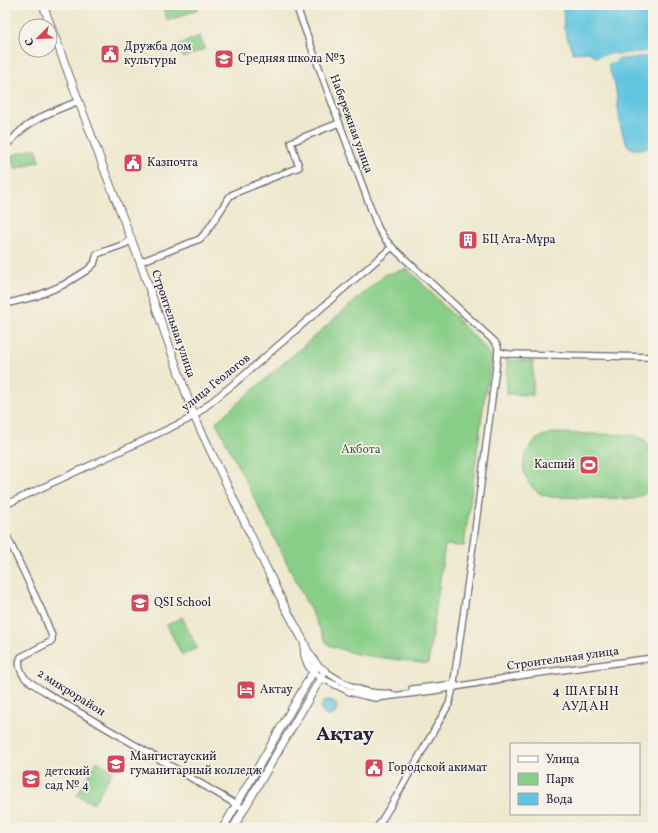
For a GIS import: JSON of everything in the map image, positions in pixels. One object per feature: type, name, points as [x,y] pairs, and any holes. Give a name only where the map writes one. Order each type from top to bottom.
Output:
[{"type":"main road","name":"Строительная улица","points":[[44,5],[140,262],[194,416],[310,655],[325,671]]},
{"type":"main road","name":"Строительная улица","points":[[304,642],[304,651],[309,667],[321,678]]},
{"type":"main road","points":[[223,828],[318,665]]},
{"type":"main road","points":[[233,828],[325,671]]},
{"type":"street","name":"Набережная улица","points":[[296,5],[378,228],[392,247],[495,342],[498,347],[498,352]]},
{"type":"street","points":[[5,146],[11,142],[24,128],[47,114],[79,101]]},
{"type":"street","points":[[140,262],[200,239],[230,196],[300,167],[291,142],[339,123]]},
{"type":"street","points":[[5,304],[38,296],[63,285],[86,271],[94,264],[97,254],[125,244],[131,240]]},
{"type":"street","name":"улица Геологов","points":[[5,505],[194,416],[242,377],[392,247]]},
{"type":"street","points":[[377,828],[448,706],[453,686],[498,352],[509,354],[649,357]]},
{"type":"street","name":"2 микрорайон","points":[[5,532],[43,613],[52,636],[52,640],[50,642],[21,657],[19,660],[19,665],[25,678],[50,695],[236,805]]},
{"type":"street","name":"Строительная улица","points":[[325,671],[351,686],[366,692],[388,693],[476,683],[524,675],[653,658]]},
{"type":"street","name":"Строительная улица","points":[[321,678],[350,692],[376,698],[453,686]]},
{"type":"street","points":[[236,805],[244,809]]},
{"type":"green space","points":[[197,5],[198,9],[168,21],[162,6]]},
{"type":"green space","points":[[200,36],[205,49],[183,58],[178,45]]},
{"type":"green space","points":[[36,148],[40,161],[15,169],[10,156]]},
{"type":"green space","name":"Акбота","points":[[408,269],[491,354],[492,359],[485,394],[464,546],[445,545],[428,664],[356,654],[328,645],[216,422],[386,274]]},
{"type":"green space","points":[[507,360],[533,361],[533,395],[507,394]]},
{"type":"green space","name":"Каспий","points":[[552,433],[634,435],[644,439],[653,448],[653,486],[643,495],[633,499],[551,497],[540,493],[534,489],[525,476],[524,460],[530,446],[536,440]]},
{"type":"green space","points":[[182,617],[197,648],[182,655],[167,625]]},
{"type":"green space","points":[[97,761],[113,771],[93,804],[77,795]]},
{"type":"water","points":[[562,5],[653,5],[653,51],[596,57],[589,52],[573,53],[564,29]]},
{"type":"water","points":[[653,55],[653,147],[633,149],[627,144],[621,129],[615,85],[608,65],[616,59]]},
{"type":"water","points":[[329,700],[335,702],[337,708],[335,714],[329,716],[323,714],[321,708],[323,702]]},
{"type":"pier","points":[[653,51],[653,55],[616,59],[616,62],[609,63],[608,65],[606,64],[607,62],[614,60],[614,56],[596,57],[615,54]]},
{"type":"place","name":"Дружба дом культуры","points":[[110,54]]},
{"type":"place","name":"Средняя школа №3","points":[[224,59]]},
{"type":"place","name":"Казпочта","points":[[133,163]]},
{"type":"place","name":"БЦ Ата-Мұра","points":[[468,240]]},
{"type":"place","name":"Каспий","points":[[589,465]]},
{"type":"place","name":"QSI School","points":[[140,603]]},
{"type":"place","name":"Актау","points":[[246,690]]},
{"type":"place","name":"Мангистауский гуманитарный колледж","points":[[116,764]]},
{"type":"place","name":"Городской акимат","points":[[374,768]]},
{"type":"place","name":"детский сад № 4","points":[[31,779]]},
{"type":"district","name":"4 ШАҒЫН АУДАН","points":[[586,700]]},
{"type":"district","name":"Ақтау","points":[[345,735]]}]
